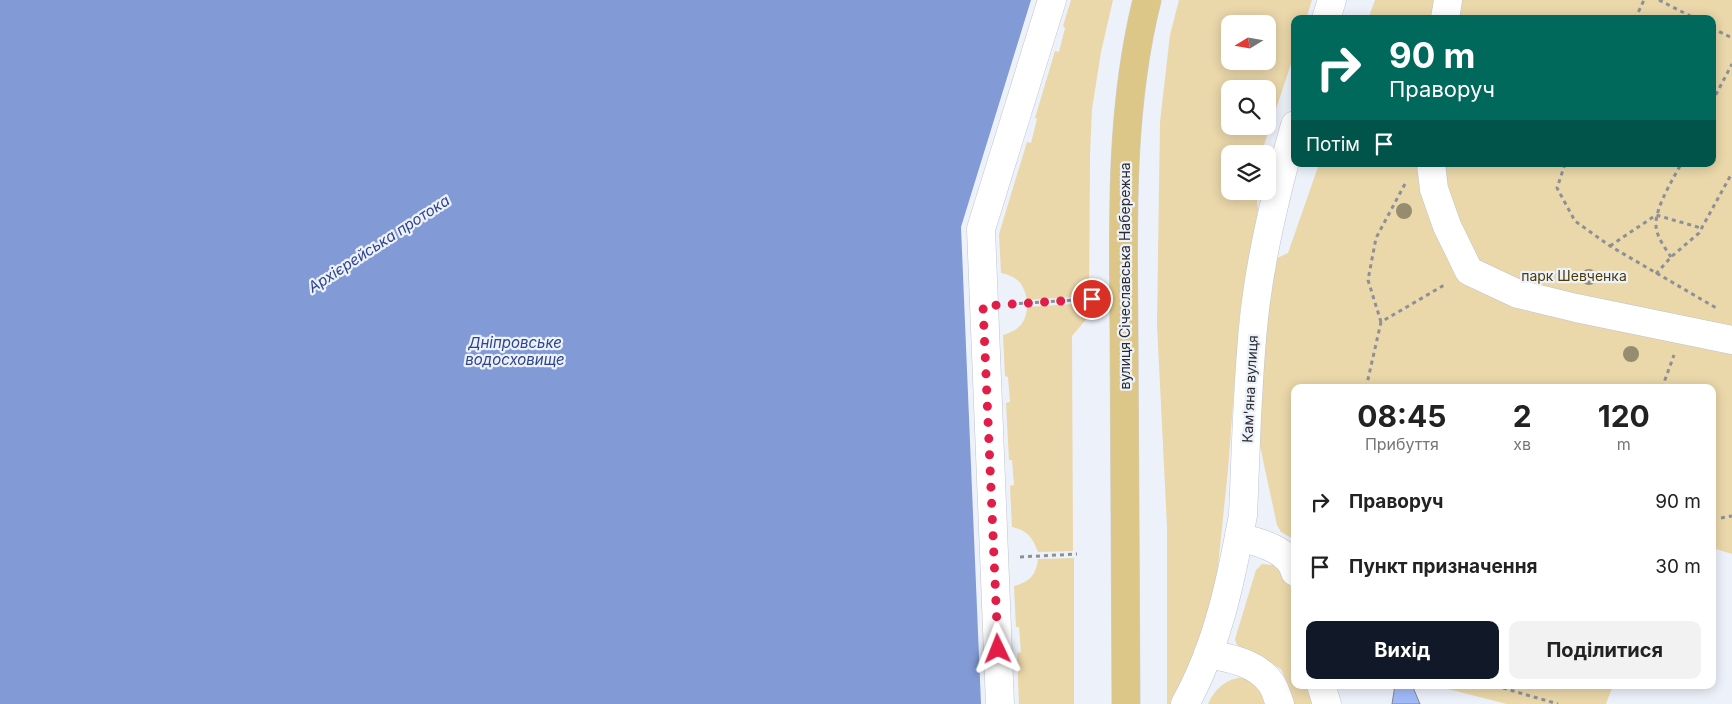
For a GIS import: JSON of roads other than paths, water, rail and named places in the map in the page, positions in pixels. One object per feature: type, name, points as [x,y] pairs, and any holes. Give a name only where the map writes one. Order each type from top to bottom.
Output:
[{"type":"main road","name":"вулиця Січеславська Набережна","points":[[1126,704],[1123,205],[1130,91],[1147,0]]},
{"type":"street","points":[[1000,704],[981,228],[1052,0]]},
{"type":"street","points":[[1327,15],[1332,0]]},
{"type":"street","points":[[1446,15],[1448,0]]},
{"type":"street","name":"Кам'яна вулиця","points":[[1185,704],[1195,687],[1213,642],[1230,585],[1239,537],[1243,515],[1254,317],[1266,242],[1291,138]]},
{"type":"street","points":[[1432,167],[1434,189],[1444,217],[1469,271],[1518,294],[1682,331],[1732,340]]},
{"type":"street","points":[[1239,537],[1271,546],[1291,562]]},
{"type":"street","points":[[1208,654],[1238,660],[1254,668],[1271,682],[1280,704]]},
{"type":"street","points":[[1322,689],[1327,704]]},
{"type":"water","name":"Дніпровське водосховище","points":[[0,0],[1031,0],[961,227],[981,704],[0,704]]},
{"type":"water label","name":"Архієрейська протока","points":[[379,244]]},
{"type":"park label","name":"парк Шевченка","points":[[1574,276]]}]
